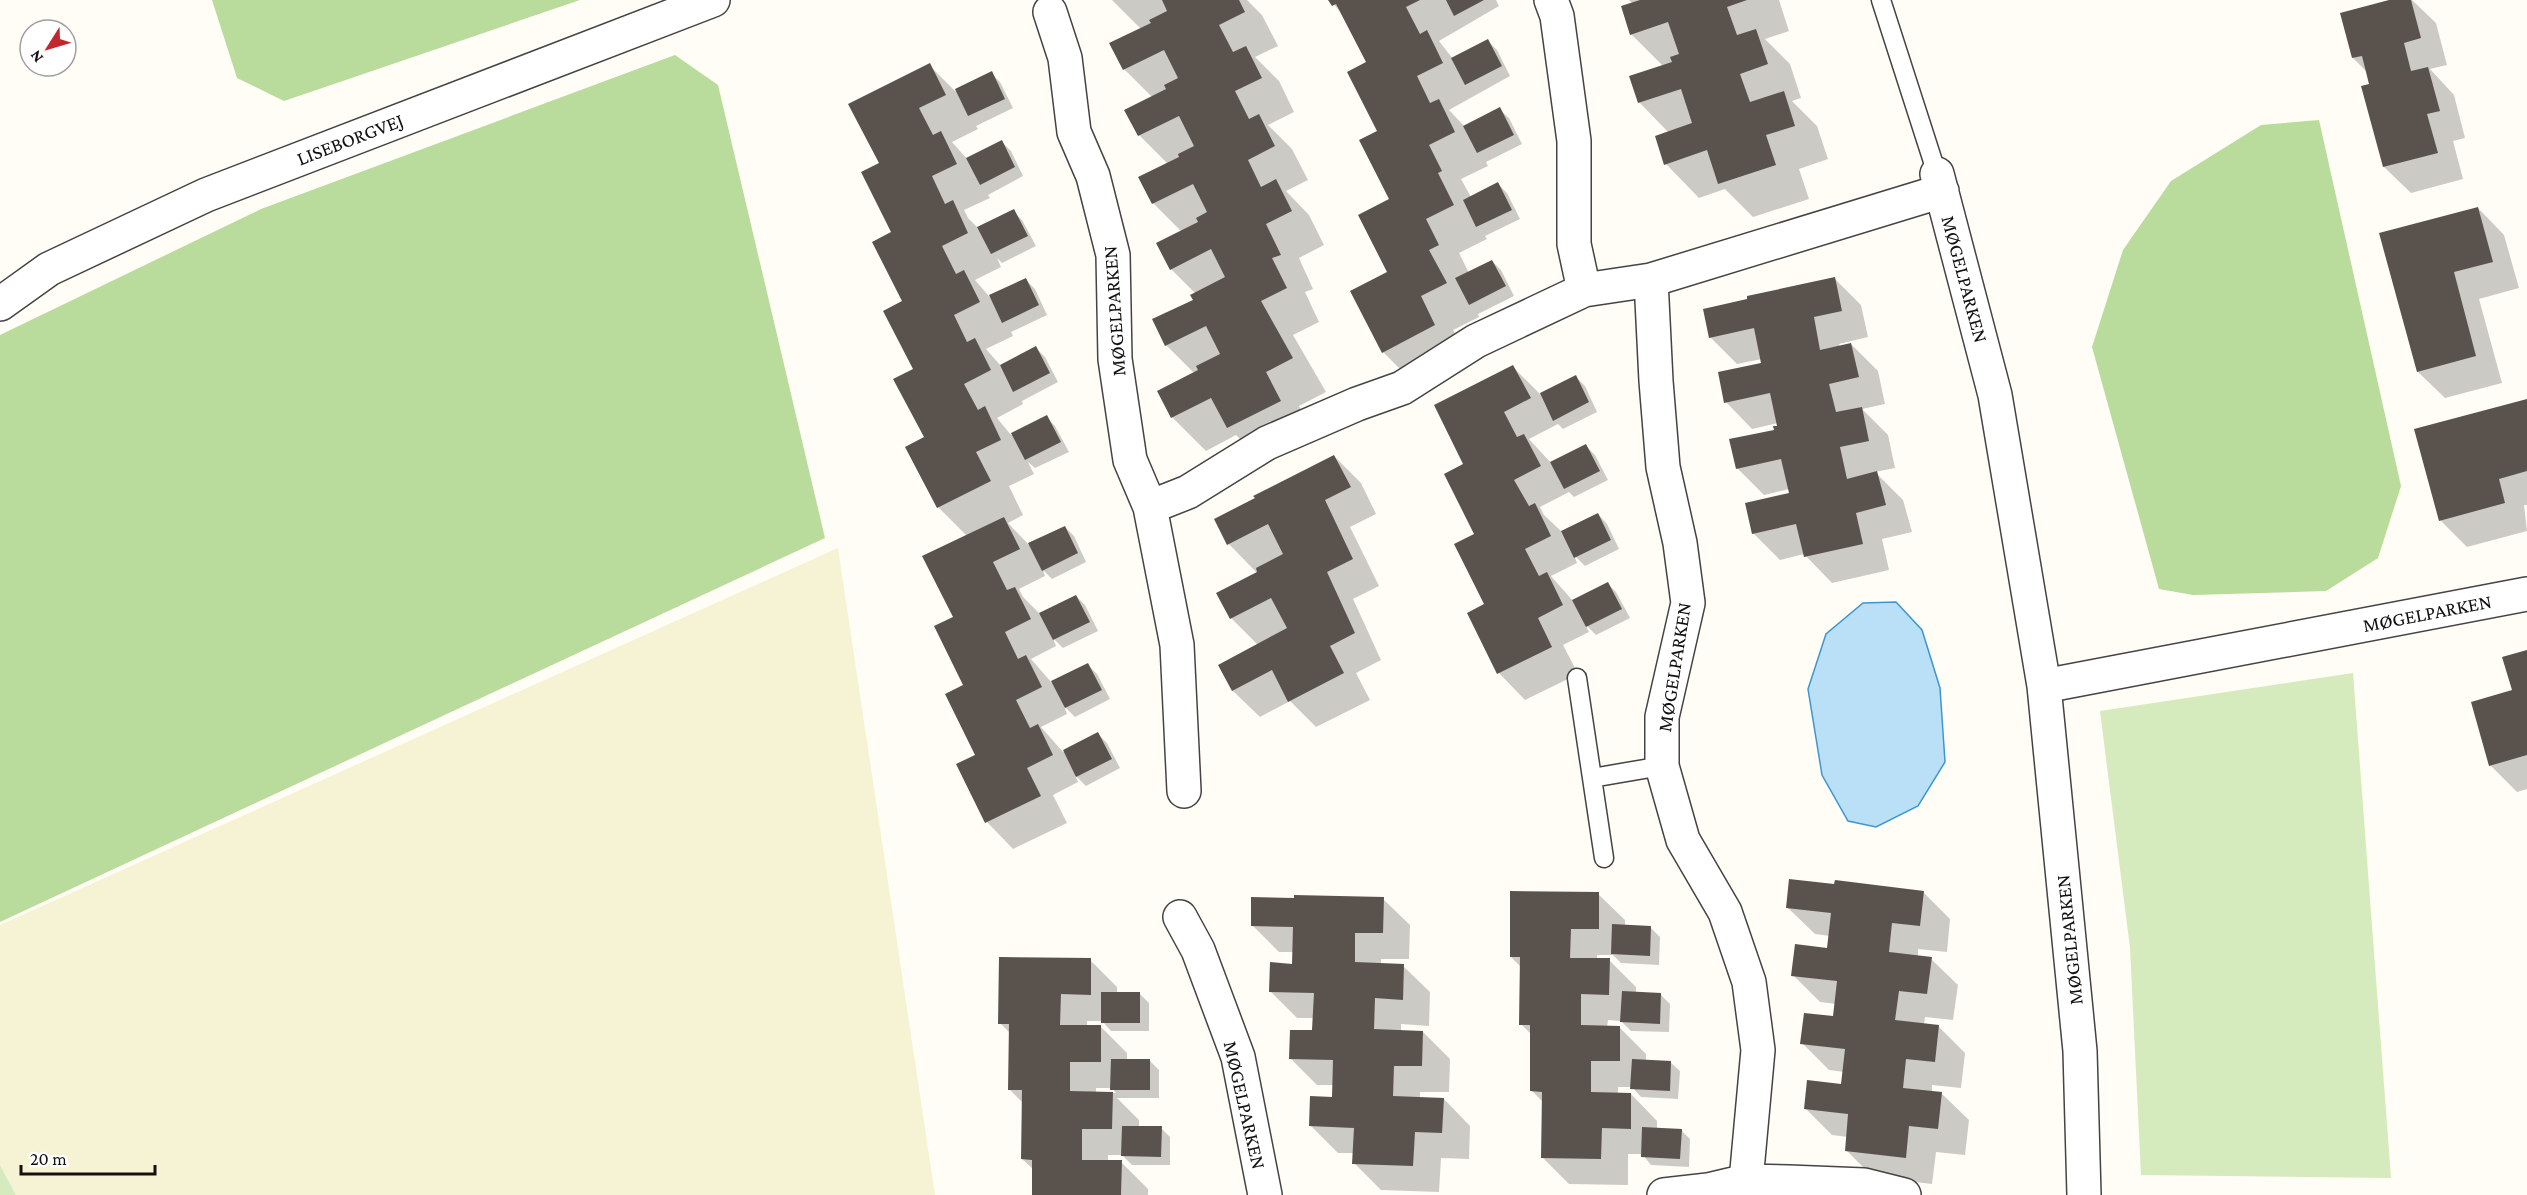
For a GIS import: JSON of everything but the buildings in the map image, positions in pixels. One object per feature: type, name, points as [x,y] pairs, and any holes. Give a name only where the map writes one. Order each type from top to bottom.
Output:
[{"type":"street","name":"LISEBORGVEJ","points":[[0,304],[49,269],[206,195],[713,0]]},
{"type":"street","points":[[1551,0],[1557,16],[1574,141],[1574,244],[1584,290]]},
{"type":"street","name":"MØGELPARKEN","points":[[1050,12],[1065,58],[1074,132],[1093,176],[1113,255],[1115,359],[1130,460],[1150,507],[1177,645],[1184,791]]},
{"type":"street","name":"MØGELPARKEN","points":[[1150,507],[1188,492],[1267,443],[1357,404],[1401,388],[1476,341],[1584,290],[1651,280],[1940,182],[1995,395],[2044,686],[2080,1051],[2084,1195]]},
{"type":"street","name":"MØGELPARKEN","points":[[1651,280],[1663,467],[1680,543],[1688,603],[1662,717],[1662,766],[1683,840],[1725,912],[1749,982],[1758,1050],[1746,1181]]},
{"type":"street","name":"MØGELPARKEN","points":[[2044,686],[2527,594]]},
{"type":"street","name":"MØGELPARKEN","points":[[1180,917],[1198,950],[1238,1057],[1265,1195]]},
{"type":"street","points":[[1664,1195],[1708,1193],[1746,1181],[1864,1185],[1904,1195]]},
{"type":"lane","points":[[1881,0],[1940,182]]},
{"type":"lane","points":[[1577,678],[1604,858]]},
{"type":"lane","points":[[1592,778],[1662,766]]},
{"type":"shaded area","points":[[838,548],[935,1195],[16,1195],[0,1165],[0,925]]},
{"type":"green space","points":[[212,0],[580,0],[284,101],[237,78]]},
{"type":"green space","points":[[675,55],[718,85],[825,538],[0,922],[0,335],[261,209]]},
{"type":"green space","points":[[2319,120],[2401,486],[2378,558],[2326,591],[2193,595],[2159,589],[2092,347],[2123,250],[2171,181],[2261,125]]},
{"type":"green space","points":[[2353,673],[2391,1178],[2141,1175],[2130,948],[2100,711]]},
{"type":"green space","points":[[0,1165],[16,1195],[0,1195]]},
{"type":"water","points":[[1896,602],[1922,630],[1940,688],[1945,762],[1918,806],[1876,827],[1848,821],[1822,775],[1808,689],[1826,634],[1863,603]]}]
